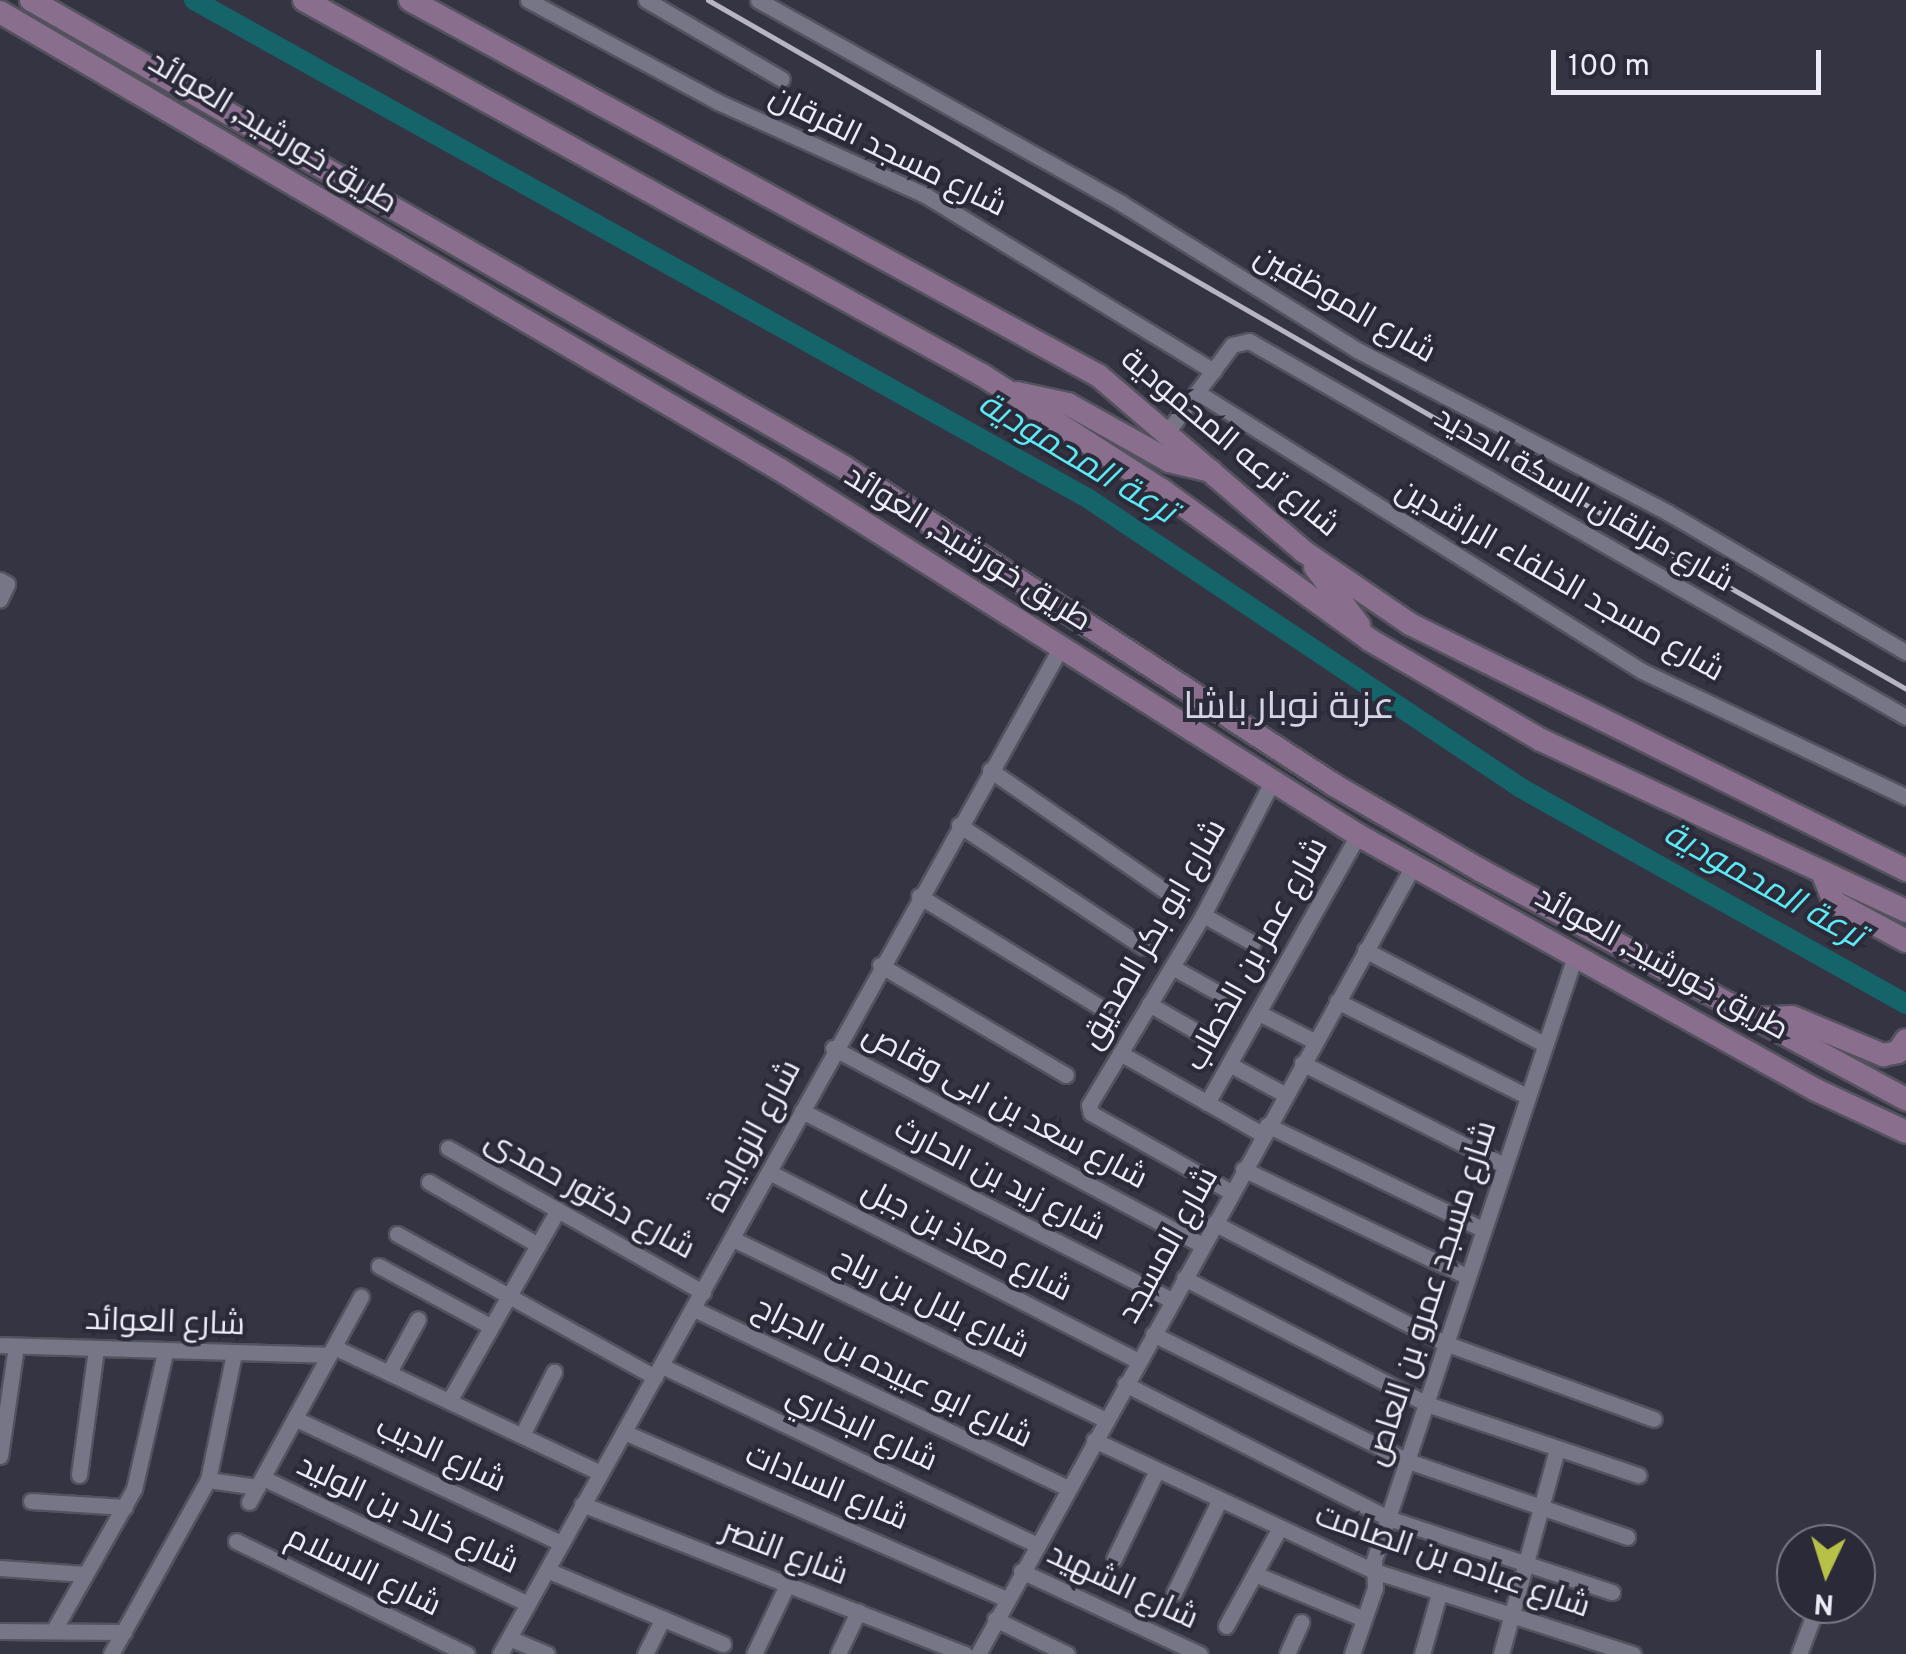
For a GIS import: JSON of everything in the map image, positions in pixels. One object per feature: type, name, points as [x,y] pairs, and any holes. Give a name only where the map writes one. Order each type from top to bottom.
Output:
[{"type":"main road","name":"طريق خورشيد, العوائد","points":[[32,0],[844,467],[1334,785],[1751,1019],[1906,1098]]},
{"type":"main road","points":[[304,0],[1011,393],[1162,490],[1370,640],[1541,740],[1906,911]]},
{"type":"main road","name":"شارع ترعه المحمودية","points":[[410,0],[1099,376],[1168,431],[1303,552],[1410,624],[1514,679],[1906,870]]},
{"type":"main road","name":"طريق خورشيد, العوائد","points":[[0,12],[779,469],[1271,784],[1816,1090],[1906,1132]]},
{"type":"main road","points":[[1011,393],[1068,404],[1178,465],[1215,472]]},
{"type":"main road","points":[[1303,552],[1370,640]]},
{"type":"main road","points":[[1217,750],[1334,785]]},
{"type":"main road","points":[[1822,872],[1834,902],[1906,941]]},
{"type":"main road","points":[[1751,1019],[1792,1017],[1883,1056],[1904,1044]]},
{"type":"street","name":"شارع مسجد الفرقان","points":[[528,0],[718,102],[925,196],[1214,371]]},
{"type":"street","points":[[646,0],[782,79]]},
{"type":"street","name":"شارع الموظفين","points":[[758,0],[1120,203],[1358,350],[1667,512],[1906,652]]},
{"type":"street","name":"شارع مزلقان السكة الحديد","points":[[1214,371],[1232,346],[1248,341],[1906,717]]},
{"type":"street","points":[[1168,431],[1214,371]]},
{"type":"street","name":"شارع مسجد الخلفاء الراشدين","points":[[1197,392],[1642,671],[1906,798]]},
{"type":"street","name":"شارع الزوايدة","points":[[500,1654],[770,1172],[833,1048],[1061,647]]},
{"type":"street","points":[[990,770],[1176,899]]},
{"type":"street","name":"شارع ابو بكر الصديق","points":[[1231,1192],[1091,1113],[1090,1102],[1203,916],[1271,784]]},
{"type":"street","points":[[959,825],[1144,946]]},
{"type":"street","name":"شارع عمر بن الخطاب","points":[[1206,1103],[1358,835]]},
{"type":"street","name":"شارع المسجد","points":[[978,1654],[1413,866]]},
{"type":"street","points":[[919,896],[1105,1010]]},
{"type":"street","points":[[1203,916],[1253,942]]},
{"type":"street","points":[[1365,950],[1544,1044]]},
{"type":"street","name":"شارع مسجد عمرو بن العاص","points":[[1352,1654],[1388,1518],[1576,953]]},
{"type":"street","points":[[880,965],[1066,1076]]},
{"type":"street","points":[[1172,967],[1224,996]]},
{"type":"street","points":[[1336,1002],[1527,1096]]},
{"type":"street","points":[[1149,1004],[1198,1033]]},
{"type":"street","points":[[1259,1013],[1314,1041]]},
{"type":"street","name":"شارع سعد بن ابى وقاص","points":[[833,1048],[1202,1245]]},
{"type":"street","points":[[1120,1053],[1206,1103],[1482,1229]]},
{"type":"street","points":[[1302,1063],[1504,1165]]},
{"type":"street","points":[[1229,1064],[1284,1094]]},
{"type":"street","name":"شارع زيد بن الحارث","points":[[802,1112],[1172,1300]]},
{"type":"street","name":"شارع دكتور حمدى","points":[[448,1148],[703,1292]]},
{"type":"street","points":[[1243,1169],[1466,1276]]},
{"type":"street","name":"شارع معاذ بن جبل","points":[[770,1172],[1138,1361]]},
{"type":"street","points":[[429,1182],[538,1245]]},
{"type":"street","points":[[449,1400],[558,1210]]},
{"type":"street","points":[[1214,1224],[1444,1343],[1654,1419]]},
{"type":"street","name":"شارع البخاري","points":[[397,1234],[508,1296],[658,1371],[1036,1544]]},
{"type":"street","name":"شارع بلال بن رباح","points":[[733,1238],[1105,1420]]},
{"type":"street","points":[[379,1266],[490,1326]]},
{"type":"street","points":[[1184,1278],[1427,1404],[1638,1475]]},
{"type":"street","points":[[249,1502],[361,1297]]},
{"type":"street","name":"شارع ابو عبيده بن الجراح","points":[[694,1309],[1067,1488]]},
{"type":"street","points":[[388,1372],[418,1319]]},
{"type":"street","points":[[1153,1334],[1408,1460],[1627,1538]]},
{"type":"street","points":[[0,1456],[8,1345]]},
{"type":"street","name":"شارع العوائد","points":[[8,1345],[165,1352],[332,1351]]},
{"type":"street","points":[[79,1475],[96,1350]]},
{"type":"street","points":[[332,1351],[388,1372],[600,1472]]},
{"type":"street","points":[[54,1628],[125,1507],[144,1463],[165,1352]]},
{"type":"street","points":[[111,1654],[208,1480],[234,1353]]},
{"type":"street","points":[[522,1435],[554,1372]]},
{"type":"street","points":[[1125,1384],[1388,1518],[1612,1592]]},
{"type":"street","name":"شارع الديب","points":[[296,1419],[561,1544]]},
{"type":"street","name":"شارع السادات","points":[[624,1432],[1006,1599]]},
{"type":"street","name":"شارع عباده بن الصامت","points":[[1094,1440],[1218,1503],[1374,1572],[1632,1654]]},
{"type":"street","points":[[1501,1654],[1522,1564],[1557,1450]]},
{"type":"street","points":[[1114,1559],[1156,1472]]},
{"type":"street","name":"شارع خالد بن الوليد","points":[[208,1480],[260,1482],[528,1604]]},
{"type":"street","points":[[31,1500],[125,1507]]},
{"type":"street","points":[[1174,1593],[1218,1503]]},
{"type":"street","name":"شارع النصر","points":[[582,1504],[858,1612],[926,1647],[965,1654]]},
{"type":"street","points":[[1226,1626],[1278,1531]]},
{"type":"street","name":"شارع الاسلام","points":[[236,1541],[466,1654]]},
{"type":"street","points":[[0,1568],[85,1574]]},
{"type":"street","points":[[547,1570],[722,1644]]},
{"type":"street","name":"شارع الشهيد","points":[[1021,1571],[1200,1654]]},
{"type":"street","points":[[1256,1574],[1364,1619]]},
{"type":"street","points":[[754,1654],[787,1584]]},
{"type":"street","points":[[1422,1654],[1439,1594]]},
{"type":"street","points":[[838,1654],[858,1612]]},
{"type":"street","points":[[645,1654],[663,1618]]},
{"type":"street","points":[[994,1620],[1067,1654]]},
{"type":"street","points":[[1287,1654],[1300,1622]]},
{"type":"street","points":[[1799,1654],[1810,1624]]},
{"type":"street","points":[[0,1632],[54,1628],[124,1632]]},
{"type":"street","points":[[509,1638],[547,1654]]},
{"type":"waterway","name":"ترعة المحمودية","points":[[194,0],[1089,499],[1521,788],[1906,1004]]},
{"type":"railway","points":[[708,0],[1906,689]]},
{"type":"district","name":"عزبة نوبار باشا","points":[[1289,709]]}]
